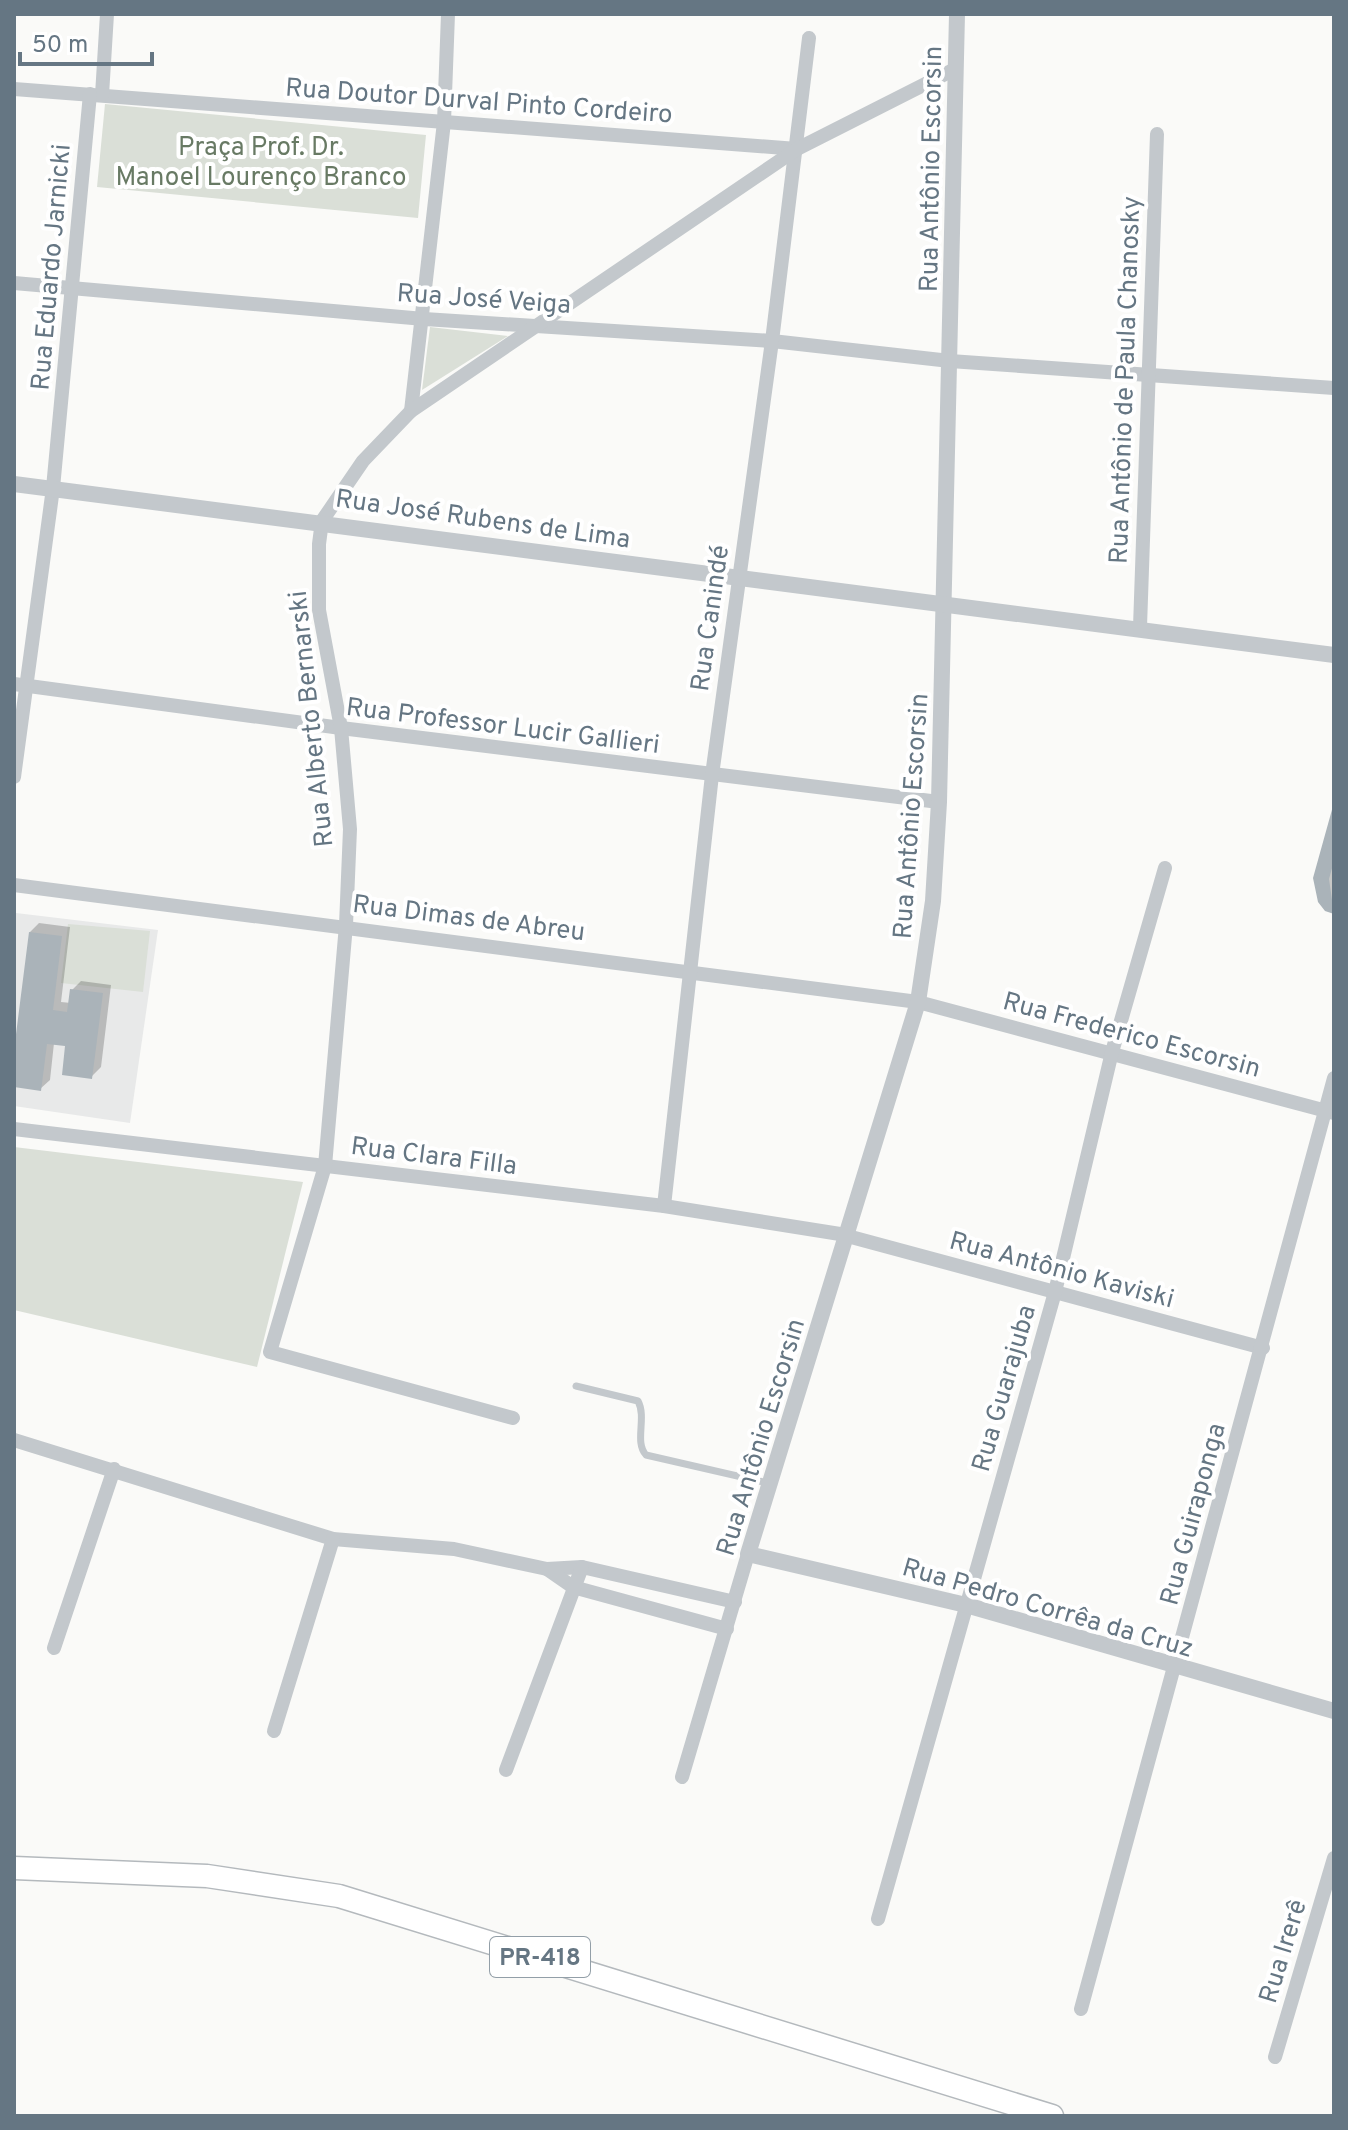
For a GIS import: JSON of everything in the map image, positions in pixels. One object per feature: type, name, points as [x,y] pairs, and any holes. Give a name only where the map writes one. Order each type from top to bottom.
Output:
[{"type":"highway","name":"PR-418","points":[[14,1868],[82,1868],[207,1876],[339,1896],[1052,2116]]},
{"type":"street","name":"Rua Eduardo Jarnicki","points":[[14,777],[19,684],[53,488],[72,290],[107,14]]},
{"type":"street","points":[[411,411],[424,319],[444,122],[448,14]]},
{"type":"street","name":"Rua Antônio Escorsin","points":[[682,1777],[768,1483],[848,1237],[918,1002],[933,901],[939,802],[957,14]]},
{"type":"street","name":"Rua Canindé","points":[[664,1206],[712,775],[772,341],[809,38]]},
{"type":"street","points":[[322,521],[363,461],[411,411],[797,149],[955,69]]},
{"type":"street","name":"Rua Doutor Durval Pinto Cordeiro","points":[[14,89],[797,149]]},
{"type":"street","name":"Rua Antônio de Paula Chanosky","points":[[1140,627],[1157,134]]},
{"type":"street","name":"Rua José Veiga","points":[[14,283],[424,319],[772,341],[950,361],[1334,388]]},
{"type":"street","name":"Rua José Rubens de Lima","points":[[14,484],[322,521],[1334,655]]},
{"type":"street","name":"Rua Alberto Bernarski","points":[[322,521],[319,610],[341,728],[350,829],[346,925],[325,1166],[270,1352],[513,1418]]},
{"type":"street","name":"Rua Professor Lucir Gallieri","points":[[19,684],[341,728],[939,802]]},
{"type":"street","name":"Rua Guarajuba","points":[[878,1919],[1055,1292],[1112,1052],[1165,868]]},
{"type":"street","name":"Rua Dimas de Abreu","points":[[14,885],[346,925],[918,1002]]},
{"type":"street","name":"Rua Frederico Escorsin","points":[[918,1002],[1330,1112]]},
{"type":"street","name":"Rua Guiraponga","points":[[1081,2009],[1330,1112],[1334,1078]]},
{"type":"street","name":"Rua Clara Filla","points":[[14,1129],[664,1206],[848,1237]]},
{"type":"street","name":"Rua Antônio Kaviski","points":[[848,1237],[1263,1348]]},
{"type":"street","points":[[14,1440],[333,1539],[454,1549],[547,1569],[582,1567],[735,1602]]},
{"type":"street","points":[[54,1648],[114,1469]]},
{"type":"street","points":[[274,1731],[333,1539]]},
{"type":"street","name":"Rua Pedro Corrêa da Cruz","points":[[748,1554],[966,1605],[1174,1668],[1334,1711]]},
{"type":"street","points":[[506,1770],[582,1567]]},
{"type":"street","points":[[547,1569],[573,1587],[727,1629]]},
{"type":"street","points":[[655,1609],[662,1585]]},
{"type":"street","name":"Rua Irerê","points":[[1275,2057],[1334,1858]]},
{"type":"lane","points":[[576,1386],[638,1401],[642,1408],[641,1449],[646,1455],[768,1483]]},
{"type":"shaded area","points":[[16,913],[158,930],[130,1123],[14,1106]]},
{"type":"green space","name":"Praça Prof. Dr. Manoel Lourenço Branco","points":[[105,104],[426,135],[418,218],[97,187]]},
{"type":"green space","points":[[430,327],[508,336],[422,390]]},
{"type":"green space","points":[[68,924],[150,931],[143,992],[61,983]]},
{"type":"green space","points":[[14,1147],[303,1182],[257,1367],[14,1310]]},
{"type":"building","points":[[1333,806],[1334,861],[1329,879],[1334,914],[1325,911],[1318,902],[1313,878]]},
{"type":"building","points":[[29,932],[62,936],[53,1010],[67,1012],[70,989],[103,993],[92,1079],[62,1075],[65,1046],[47,1044],[41,1091],[14,1087],[14,1050]]}]
